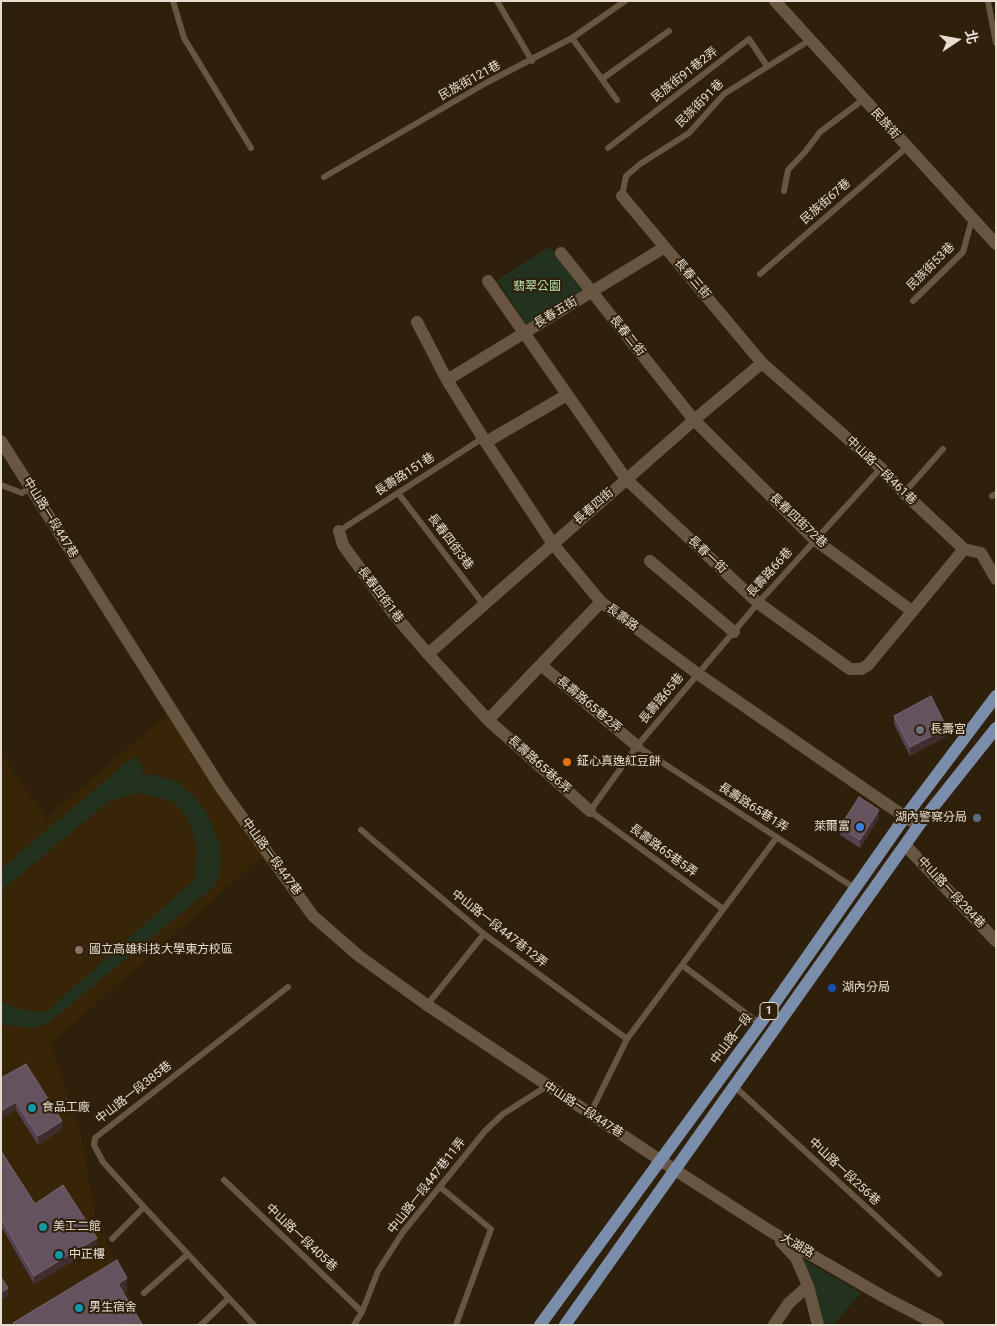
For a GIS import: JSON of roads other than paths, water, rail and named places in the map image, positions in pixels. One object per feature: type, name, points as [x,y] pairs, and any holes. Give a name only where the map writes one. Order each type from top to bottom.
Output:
[{"type":"main road","name":"中山路一段","points":[[540,1325],[760,1024],[905,817],[996,696]]},
{"type":"main road","name":"1","points":[[565,1325],[919,825],[996,728]]},
{"type":"street","name":"民族街","points":[[776,1],[906,148],[996,244]]},
{"type":"street","name":"長春三街","points":[[622,196],[762,363]]},
{"type":"street","name":"長春五街","points":[[447,380],[665,247]]},
{"type":"street","name":"長春二街","points":[[561,253],[694,420]]},
{"type":"street","name":"長春一街","points":[[488,281],[626,479],[758,603],[850,669],[861,669],[868,665],[964,549]]},
{"type":"street","name":"長壽路","points":[[417,322],[447,380],[552,544],[601,602],[698,674],[919,825]]},
{"type":"street","name":"長春四街","points":[[428,654],[626,479],[762,363]]},
{"type":"street","name":"中山路一段461巷","points":[[762,363],[880,468],[964,549],[981,553],[996,579]]},
{"type":"street","points":[[484,440],[567,395]]},
{"type":"street","name":"長春四街72巷","points":[[694,420],[815,540],[912,610]]},
{"type":"street","name":"中山路一段447巷","points":[[1,441],[221,788],[313,916],[359,956],[427,1005],[660,1159]]},
{"type":"street","name":"長春四街1巷","points":[[339,531],[343,546],[392,612],[488,720]]},
{"type":"street","points":[[650,561],[734,632]]},
{"type":"street","points":[[488,720],[601,602]]},
{"type":"street","name":"長壽路65巷2弄","points":[[541,665],[637,746]]},
{"type":"street","name":"長壽路65巷6弄","points":[[488,720],[590,811]]},
{"type":"street","name":"中山路一段284巷","points":[[905,845],[996,941]]},
{"type":"street","name":"大湖路","points":[[660,1159],[770,1231],[884,1297],[938,1325]]},
{"type":"street","points":[[770,1231],[796,1258],[808,1286],[818,1325]]},
{"type":"street","points":[[774,1325],[789,1303],[808,1286]]},
{"type":"lane","points":[[173,1],[184,38],[252,148]]},
{"type":"lane","points":[[497,1],[532,61]]},
{"type":"lane","name":"民族街121巷","points":[[324,178],[486,83],[532,61],[572,38],[626,1]]},
{"type":"lane","points":[[988,1],[996,42]]},
{"type":"lane","points":[[602,79],[669,31]]},
{"type":"lane","points":[[572,38],[617,100]]},
{"type":"lane","name":"民族街91巷2弄","points":[[608,148],[750,39],[767,66]]},
{"type":"lane","name":"民族街91巷","points":[[622,196],[626,176],[640,164],[689,133],[724,94],[810,40]]},
{"type":"lane","points":[[784,191],[790,166],[805,152],[820,132],[864,100]]},
{"type":"lane","name":"民族街67巷","points":[[760,274],[906,148]]},
{"type":"lane","name":"民族街53巷","points":[[913,301],[963,252],[972,219]]},
{"type":"lane","name":"長壽路151巷","points":[[339,531],[484,440]]},
{"type":"lane","points":[[904,493],[943,449]]},
{"type":"lane","name":"長壽路66巷","points":[[698,674],[758,603],[880,468]]},
{"type":"lane","points":[[1,485],[22,493],[31,487]]},
{"type":"lane","name":"長春四街3巷","points":[[398,493],[484,605]]},
{"type":"lane","name":"長壽路65巷","points":[[590,811],[637,746],[698,674]]},
{"type":"lane","name":"長壽路65巷1弄","points":[[637,746],[856,889]]},
{"type":"lane","name":"長壽路65巷5弄","points":[[590,811],[723,909]]},
{"type":"lane","name":"中山路一段447巷12弄","points":[[361,830],[484,934],[628,1039]]},
{"type":"lane","points":[[590,1114],[628,1039],[777,836]]},
{"type":"lane","points":[[427,1005],[484,934]]},
{"type":"lane","points":[[682,966],[760,1024]]},
{"type":"lane","name":"中山路一段385巷","points":[[254,1325],[96,1153],[94,1145],[95,1138],[288,987]]},
{"type":"lane","name":"中山路一段447巷11弄","points":[[354,1325],[362,1312],[378,1271],[403,1232],[485,1131],[503,1114],[547,1086]]},
{"type":"lane","name":"中山路一段256巷","points":[[734,1086],[939,1274]]},
{"type":"lane","name":"中山路一段405巷","points":[[224,1180],[362,1312]]},
{"type":"lane","points":[[440,1187],[491,1228],[456,1325]]},
{"type":"lane","points":[[112,1239],[144,1207]]},
{"type":"lane","points":[[144,1293],[188,1254]]},
{"type":"lane","points":[[201,1325],[229,1298]]},
{"type":"place","name":"長壽宮","points":[[920,730]]},
{"type":"place","name":"鉦心真逸紅豆餅","points":[[567,762]]},
{"type":"place","name":"湖內警察分局","points":[[977,818]]},
{"type":"place","name":"萊爾富","points":[[860,827]]},
{"type":"place","name":"國立高雄科技大學東方校區","points":[[79,950]]},
{"type":"place","name":"湖內分局","points":[[832,988]]},
{"type":"place","name":"食品工廠","points":[[32,1108]]},
{"type":"place","name":"美工二館","points":[[43,1227]]},
{"type":"place","name":"中正樓","points":[[59,1255]]},
{"type":"place","name":"男生宿舍","points":[[79,1308]]},
{"type":"park label","name":"翡翠公園","points":[[537,287]]}]
